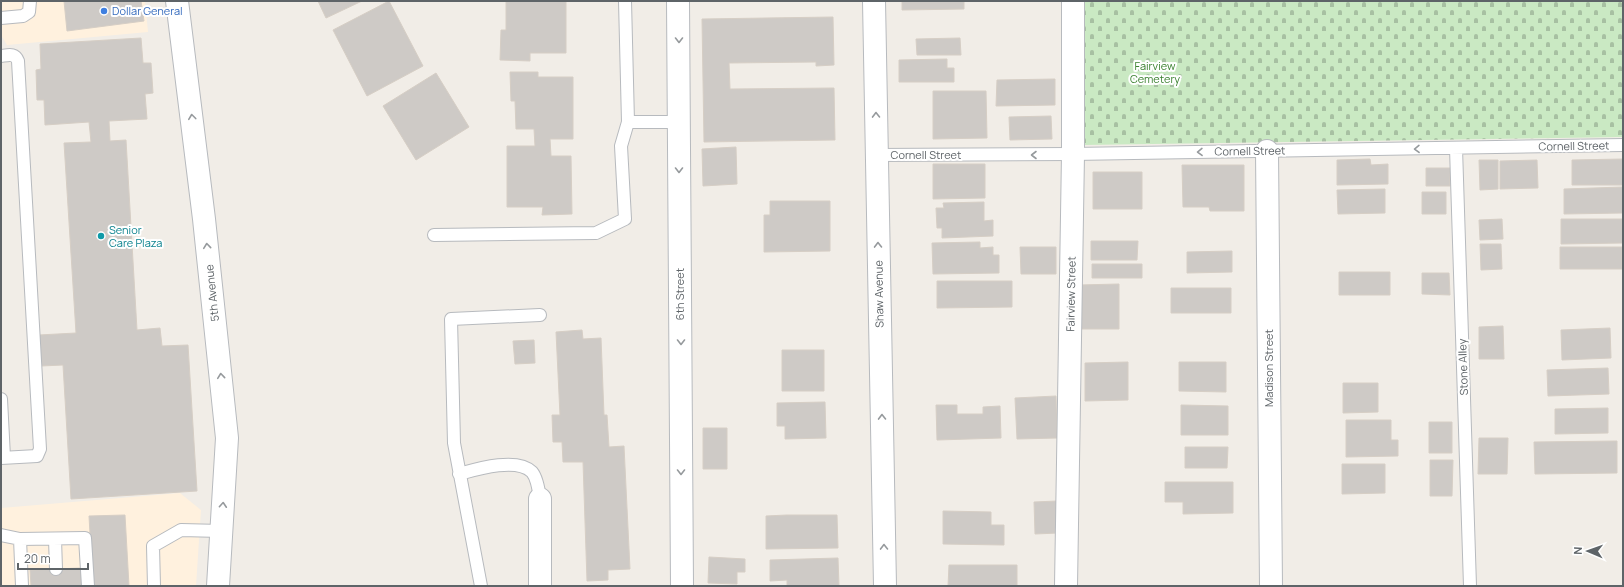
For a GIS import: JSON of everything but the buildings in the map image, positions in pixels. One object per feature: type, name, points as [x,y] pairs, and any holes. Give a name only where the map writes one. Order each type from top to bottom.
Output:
[{"type":"street","name":"5th Avenue","points":[[177,1],[204,219],[227,438],[218,586]]},
{"type":"street","name":"6th Street","points":[[678,1],[682,586]]},
{"type":"street","name":"Shaw Avenue","points":[[874,1],[885,586]]},
{"type":"street","name":"Fairview Street","points":[[1066,586],[1073,154],[1073,1]]},
{"type":"street","name":"Madison Street","points":[[1267,151],[1271,586]]},
{"type":"street","points":[[540,499],[540,586]]},
{"type":"lane","points":[[1,18],[23,16],[29,12],[30,1]]},
{"type":"lane","points":[[434,234],[596,233],[625,219],[621,146],[628,122],[625,1]]},
{"type":"lane","points":[[1,56],[13,55],[18,61],[40,449],[37,456],[3,458],[1,399]]},
{"type":"lane","points":[[628,122],[679,122]]},
{"type":"lane","name":"Cornell Street","points":[[876,155],[1073,154],[1623,145]]},
{"type":"lane","name":"Stone Alley","points":[[1456,148],[1470,586]]},
{"type":"lane","points":[[481,586],[454,443],[451,319],[540,315]]},
{"type":"lane","points":[[459,474],[490,466],[522,466],[532,472],[540,499]]},
{"type":"lane","points":[[154,586],[153,546],[181,530],[221,531]]},
{"type":"lane","points":[[1,535],[20,539],[85,538],[88,586]]},
{"type":"lane","points":[[55,538],[56,569]]},
{"type":"lane","points":[[20,539],[22,586]]},
{"type":"shaded area","points":[[1,1],[145,1],[148,32],[7,45],[1,35]]},
{"type":"shaded area","points":[[180,493],[201,510],[196,586],[1,586],[1,508]]},
{"type":"green space","name":"Fairview Cemetery","points":[[1083,1],[1623,1],[1623,137],[1083,145]]},
{"type":"place","name":"Dollar General","points":[[104,11]]},
{"type":"place","name":"Senior Care Plaza","points":[[101,236]]}]
